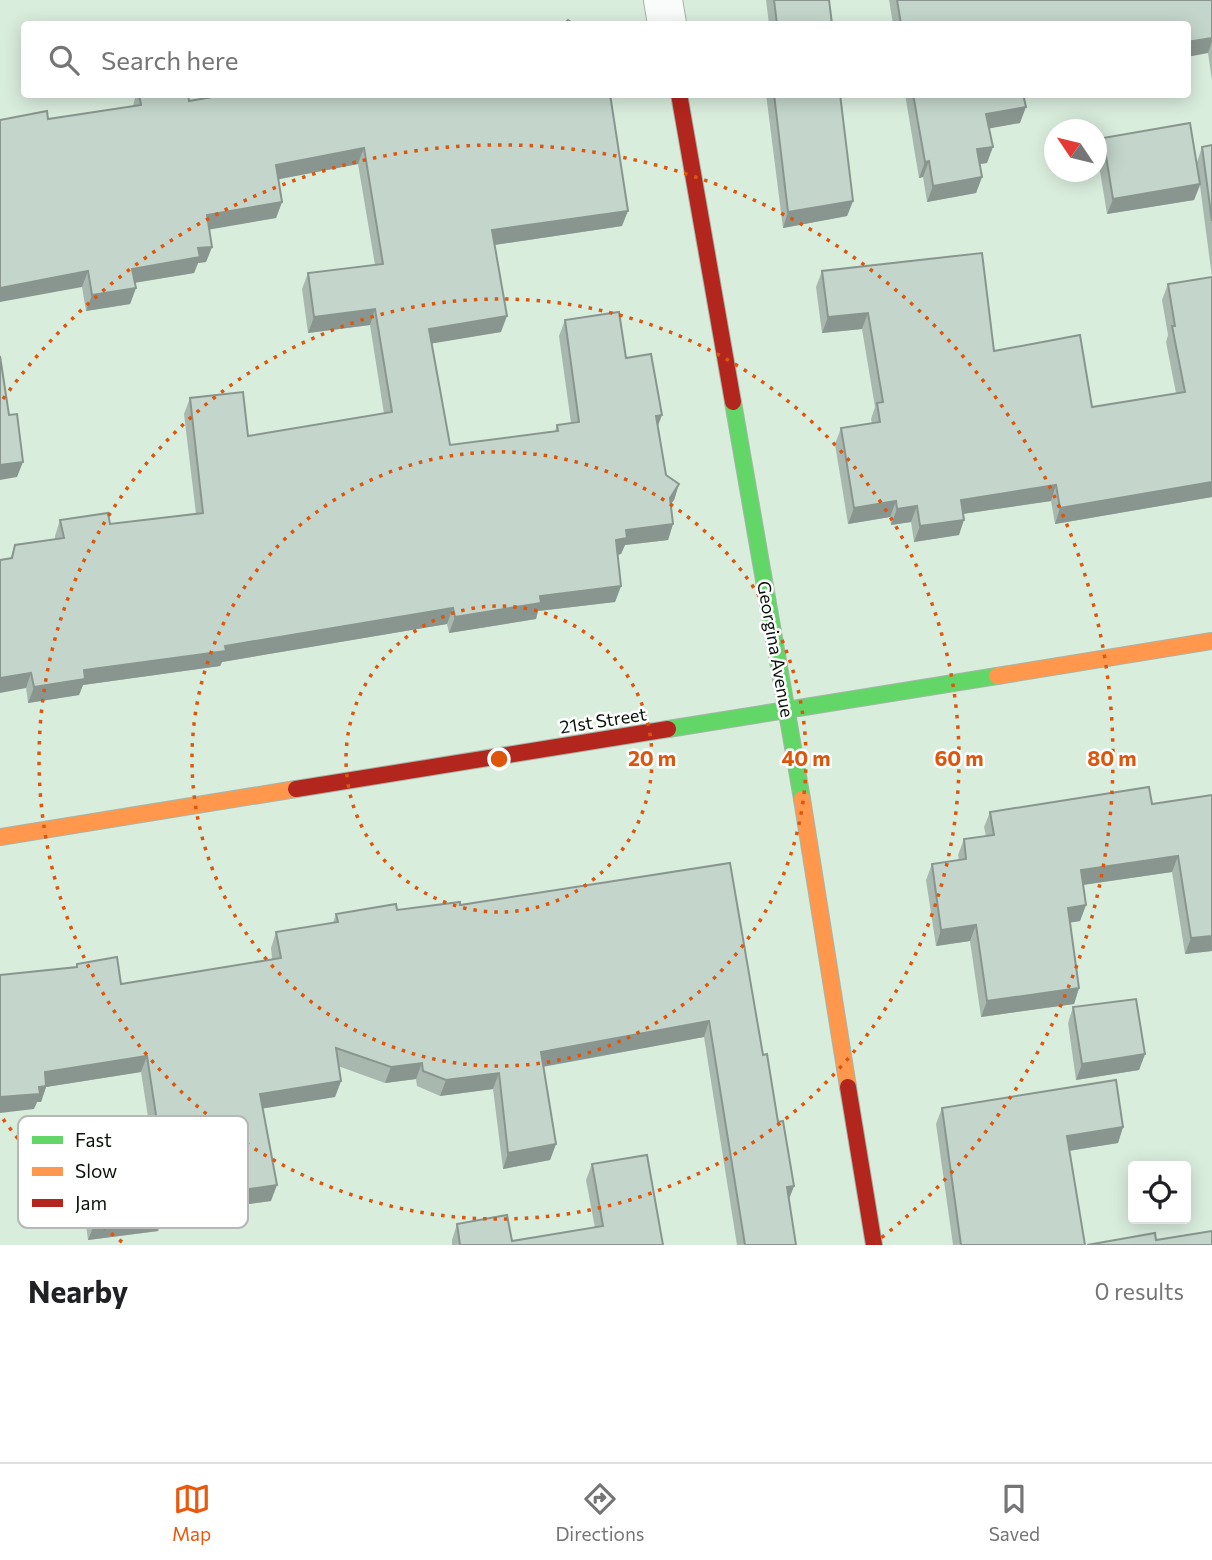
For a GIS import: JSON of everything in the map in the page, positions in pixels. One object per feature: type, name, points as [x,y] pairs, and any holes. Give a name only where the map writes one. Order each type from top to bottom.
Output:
[{"type":"street","points":[[663,0],[666,21]]},
{"type":"street","name":"Georgina Avenue","points":[[680,98],[787,710],[874,1245]]},
{"type":"street","name":"21st Street","points":[[0,837],[1212,641]]},
{"type":"building","points":[[774,0],[829,0],[832,21],[777,21]]},
{"type":"building","points":[[897,0],[1212,0],[1212,38],[1191,41],[1191,21],[900,21]]},
{"type":"building","points":[[140,98],[189,98],[189,101],[206,98],[611,98],[628,211],[492,230],[507,316],[429,329],[450,445],[558,431],[557,425],[579,422],[565,320],[619,312],[626,358],[651,354],[662,415],[656,416],[666,475],[679,484],[670,498],[673,524],[626,530],[627,538],[616,540],[621,586],[540,596],[541,603],[455,617],[453,608],[225,646],[226,651],[84,670],[85,679],[34,687],[31,673],[0,678],[0,560],[12,558],[15,545],[64,538],[60,520],[108,513],[110,524],[203,513],[190,398],[243,392],[248,436],[392,412],[375,309],[314,317],[308,273],[383,264],[364,148],[276,165],[282,202],[207,215],[212,247],[198,248],[200,257],[132,269],[136,288],[92,295],[88,271],[0,288],[0,120],[47,111],[48,119],[141,105]]},
{"type":"building","points":[[774,98],[840,98],[853,201],[788,212]]},
{"type":"building","points":[[914,98],[1024,98],[1026,107],[986,114],[993,147],[977,149],[982,177],[933,186],[929,161],[925,162]]},
{"type":"building","points":[[1190,123],[1200,184],[1113,199],[1107,162],[1107,137]]},
{"type":"building","points":[[1212,145],[1212,221],[1202,147]]},
{"type":"building","points":[[982,253],[994,351],[1080,335],[1092,407],[1185,392],[1172,326],[1175,326],[1168,284],[1212,277],[1212,482],[1060,508],[1056,485],[961,500],[964,520],[920,526],[917,506],[897,509],[896,501],[854,508],[841,428],[880,422],[877,403],[883,402],[868,313],[828,317],[822,271]]},
{"type":"building","points":[[0,356],[9,415],[17,414],[23,462],[0,465]]},
{"type":"building","points":[[1149,787],[1152,804],[1212,795],[1212,936],[1191,938],[1178,856],[1081,870],[1086,905],[1068,908],[1079,988],[987,1001],[976,925],[941,930],[932,864],[966,859],[964,839],[994,835],[990,812]]},
{"type":"building","points":[[730,863],[763,1055],[767,1054],[778,1122],[783,1121],[794,1186],[787,1187],[796,1245],[745,1245],[709,1021],[541,1052],[556,1144],[508,1153],[499,1073],[446,1080],[423,1071],[422,1063],[391,1067],[336,1048],[341,1081],[260,1094],[277,1185],[248,1189],[248,1116],[156,1116],[147,1056],[45,1072],[46,1086],[39,1087],[40,1094],[0,1097],[0,975],[77,967],[77,964],[117,957],[121,984],[281,958],[276,932],[338,922],[336,914],[396,904],[397,910],[460,902],[460,905]]},
{"type":"building","points":[[1136,999],[1145,1054],[1082,1064],[1073,1007]]},
{"type":"building","points":[[1116,1080],[1123,1127],[1067,1136],[1085,1245],[961,1245],[942,1108]]},
{"type":"building","points":[[647,1155],[663,1245],[460,1245],[457,1224],[507,1215],[512,1241],[603,1226],[592,1164]]},
{"type":"building","points":[[1212,1231],[1212,1245],[1087,1245],[1155,1233],[1156,1240]]},
{"type":"traffic: fast","points":[[733,402],[802,799]]},
{"type":"traffic: fast","points":[[668,729],[997,676]]},
{"type":"traffic: slow","points":[[997,676],[1212,641]]},
{"type":"traffic: slow","points":[[0,837],[296,789]]},
{"type":"traffic: slow","points":[[802,799],[848,1087]]},
{"type":"traffic: jam","points":[[680,98],[733,402]]},
{"type":"traffic: jam","points":[[296,789],[668,729]]},
{"type":"traffic: jam","points":[[848,1087],[874,1245]]}]
